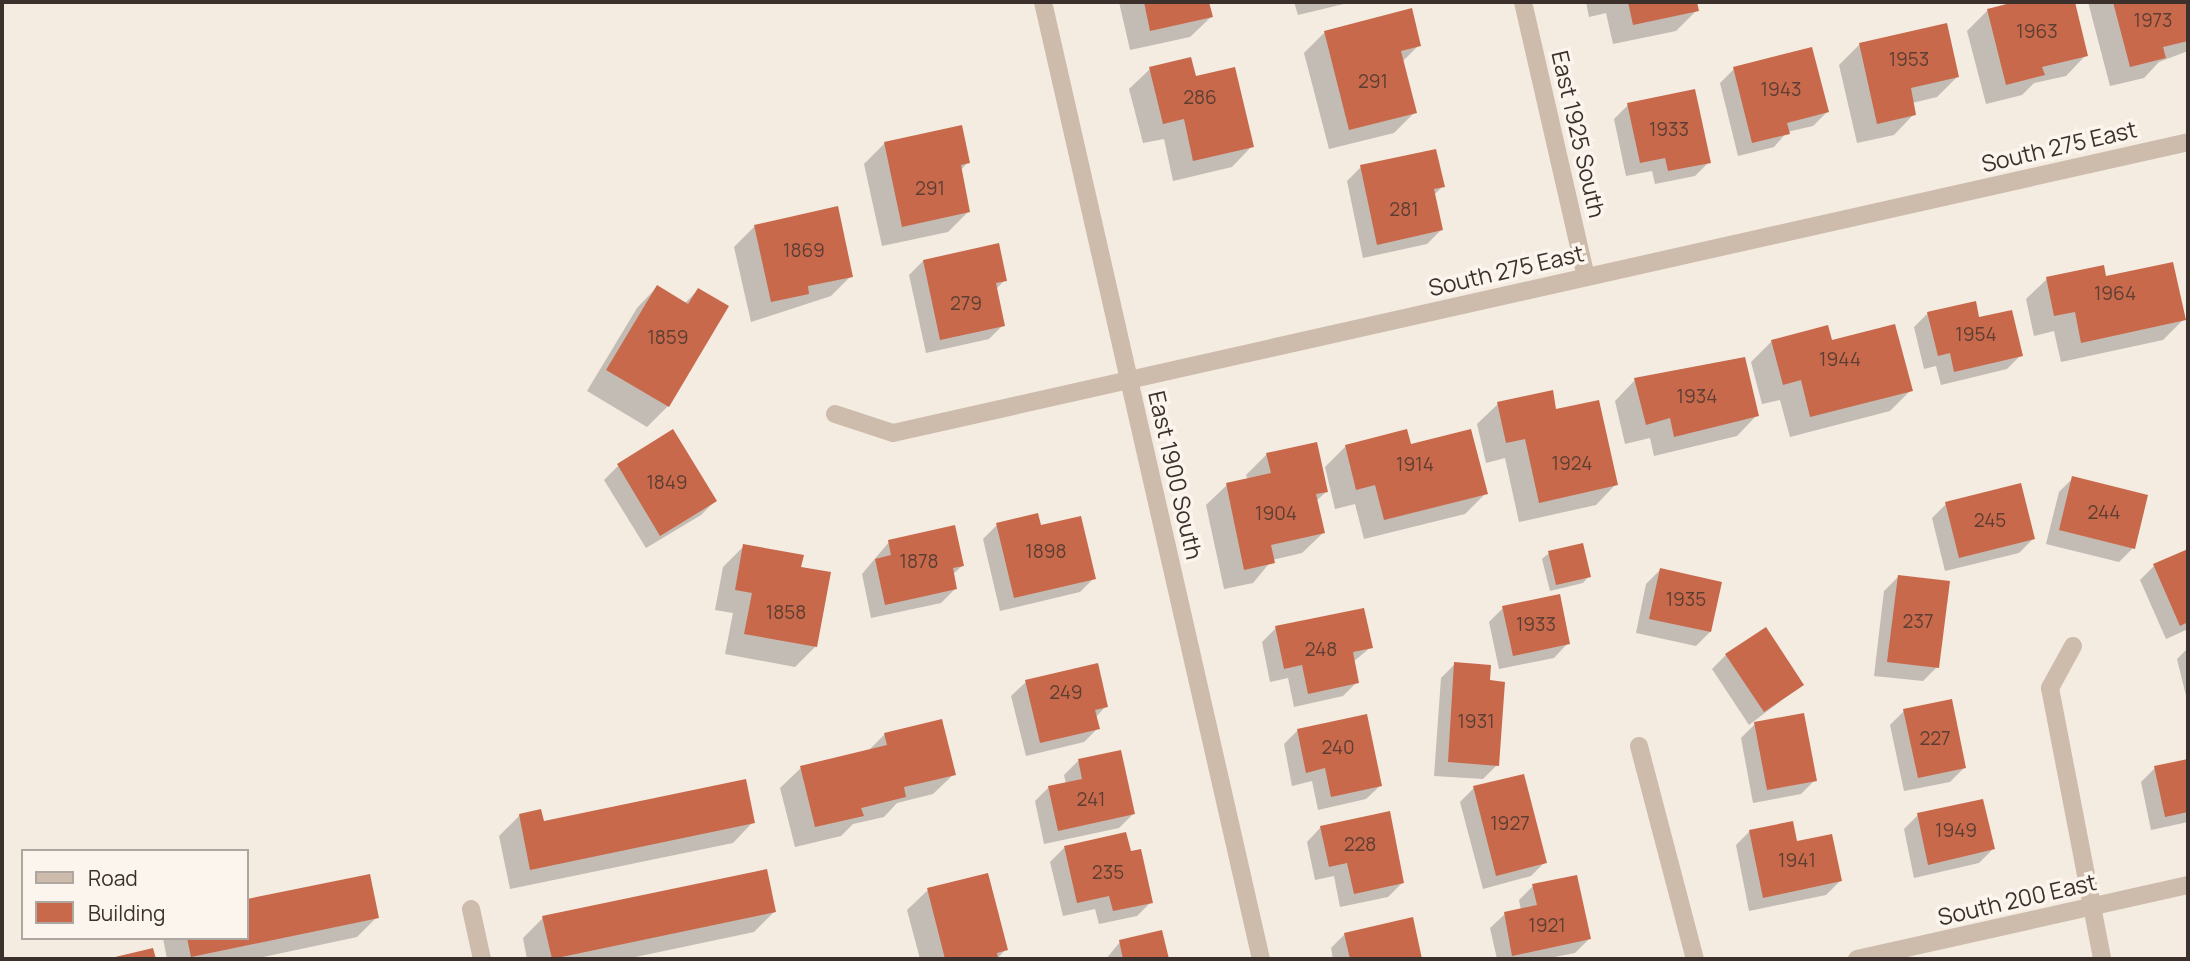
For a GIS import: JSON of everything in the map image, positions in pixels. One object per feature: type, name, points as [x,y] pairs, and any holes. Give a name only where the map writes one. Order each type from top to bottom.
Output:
[{"type":"street","name":"East 1900 South","points":[[1043,2],[1261,959]]},
{"type":"street","name":"East 1925 South","points":[[1523,2],[1587,278]]},
{"type":"street","name":"South 275 East","points":[[835,414],[892,433],[2188,142]]},
{"type":"street","points":[[2073,646],[2050,688],[2090,908],[2102,959]]},
{"type":"street","points":[[1639,746],[1696,959]]},
{"type":"street","name":"South 200 East","points":[[1857,959],[2188,885]]},
{"type":"street","points":[[471,909],[482,959]]},
{"type":"building","points":[[1144,2],[1209,2],[1213,17],[1150,31]]},
{"type":"building","points":[[1628,2],[1697,2],[1699,11],[1633,25]]},
{"type":"building","points":[[2015,2],[2075,2],[2088,56],[2042,67],[2045,75],[2006,85],[1987,9]]},
{"type":"building","points":[[2113,2],[2188,2],[2188,41],[2163,47],[2166,58],[2130,67]]},
{"type":"building","points":[[1412,8],[1421,46],[1401,51],[1417,113],[1349,130],[1324,31]]},
{"type":"building","points":[[1947,23],[1959,77],[1911,88],[1916,115],[1877,124],[1859,43]]},
{"type":"building","points":[[1812,47],[1829,112],[1787,123],[1790,134],[1752,143],[1733,67]]},
{"type":"building","points":[[1191,57],[1196,76],[1235,67],[1254,147],[1193,161],[1184,119],[1163,124],[1149,67]]},
{"type":"building","points":[[1695,89],[1711,163],[1668,171],[1665,158],[1640,163],[1627,103]]},
{"type":"building","points":[[962,125],[970,163],[961,165],[970,212],[902,227],[884,142]]},
{"type":"building","points":[[1436,149],[1445,187],[1434,189],[1443,230],[1377,245],[1360,165]]},
{"type":"building","points":[[838,206],[853,277],[808,286],[809,294],[771,302],[754,225]]},
{"type":"building","points":[[999,243],[1007,281],[996,283],[1005,326],[940,340],[923,260]]},
{"type":"building","points":[[2173,262],[2186,320],[2081,343],[2075,312],[2054,316],[2046,277],[2104,265],[2106,276]]},
{"type":"building","points":[[657,285],[688,304],[698,288],[729,306],[669,407],[606,370]]},
{"type":"building","points":[[1976,301],[1979,317],[2012,310],[2023,356],[1954,372],[1950,353],[1938,356],[1927,312]]},
{"type":"building","points":[[1895,324],[1913,391],[1810,417],[1801,380],[1783,385],[1771,340],[1828,325],[1832,340]]},
{"type":"building","points":[[1745,357],[1759,416],[1674,437],[1670,418],[1646,425],[1634,378]]},
{"type":"building","points":[[1553,390],[1556,409],[1599,400],[1618,485],[1539,503],[1525,439],[1506,443],[1497,402]]},
{"type":"building","points":[[673,429],[717,501],[660,536],[617,464]]},
{"type":"building","points":[[1407,429],[1411,444],[1471,429],[1488,494],[1384,520],[1375,485],[1356,490],[1345,445]]},
{"type":"building","points":[[1317,442],[1328,492],[1316,494],[1325,533],[1271,545],[1275,563],[1244,570],[1226,483],[1271,473],[1266,453]]},
{"type":"building","points":[[2072,476],[2148,495],[2135,549],[2059,530]]},
{"type":"building","points":[[2021,483],[2035,539],[1959,558],[1945,502]]},
{"type":"building","points":[[1038,513],[1041,525],[1081,516],[1096,579],[1014,598],[996,523]]},
{"type":"building","points":[[955,525],[964,566],[953,568],[957,589],[885,605],[875,559],[891,555],[888,540]]},
{"type":"building","points":[[1583,543],[1591,577],[1556,585],[1548,551]]},
{"type":"building","points":[[743,544],[804,555],[801,567],[831,572],[817,647],[744,634],[752,593],[735,590]]},
{"type":"building","points":[[2188,549],[2188,622],[2180,626],[2153,564]]},
{"type":"building","points":[[1660,568],[1722,582],[1711,632],[1649,619]]},
{"type":"building","points":[[1898,575],[1950,581],[1939,668],[1887,662]]},
{"type":"building","points":[[1560,594],[1570,644],[1513,656],[1502,606]]},
{"type":"building","points":[[1364,608],[1373,648],[1353,652],[1359,683],[1308,694],[1302,665],[1284,669],[1275,626]]},
{"type":"building","points":[[1766,627],[1804,685],[1764,712],[1725,654]]},
{"type":"building","points":[[1454,662],[1491,665],[1490,680],[1505,682],[1499,766],[1448,762]]},
{"type":"building","points":[[1098,663],[1108,707],[1095,710],[1100,729],[1040,743],[1025,680]]},
{"type":"building","points":[[1952,699],[1966,768],[1918,778],[1903,709]]},
{"type":"building","points":[[1804,713],[1817,781],[1767,790],[1754,722]]},
{"type":"building","points":[[1367,714],[1382,786],[1331,797],[1325,768],[1306,773],[1297,729]]},
{"type":"building","points":[[942,719],[956,775],[904,787],[906,797],[861,808],[864,816],[815,827],[800,766],[887,745],[884,733]]},
{"type":"building","points":[[1121,750],[1135,814],[1058,831],[1048,786],[1082,779],[1078,759]]},
{"type":"building","points":[[2188,759],[2188,812],[2165,817],[2154,766]]},
{"type":"building","points":[[1524,774],[1547,863],[1496,876],[1473,786]]},
{"type":"building","points":[[746,779],[755,823],[530,870],[519,814],[541,809],[544,821]]},
{"type":"building","points":[[1983,799],[1995,849],[1928,865],[1917,813]]},
{"type":"building","points":[[1390,811],[1404,883],[1354,894],[1347,863],[1329,867],[1320,826]]},
{"type":"building","points":[[1793,821],[1797,841],[1832,834],[1842,881],[1763,898],[1749,830]]},
{"type":"building","points":[[1126,832],[1131,851],[1141,849],[1153,903],[1113,911],[1109,896],[1077,903],[1064,846]]},
{"type":"building","points":[[767,869],[776,912],[552,959],[542,916]]},
{"type":"building","points":[[988,873],[1008,950],[997,953],[998,959],[945,959],[927,888]]},
{"type":"building","points":[[370,874],[379,918],[191,957],[187,940],[248,940],[248,899]]},
{"type":"building","points":[[1577,875],[1591,939],[1512,956],[1504,912],[1537,905],[1532,884]]},
{"type":"building","points":[[1413,917],[1422,959],[1350,959],[1344,933]]},
{"type":"building","points":[[1162,930],[1169,959],[1123,959],[1119,940]]},
{"type":"building","points":[[153,948],[156,959],[111,959],[111,958]]}]
